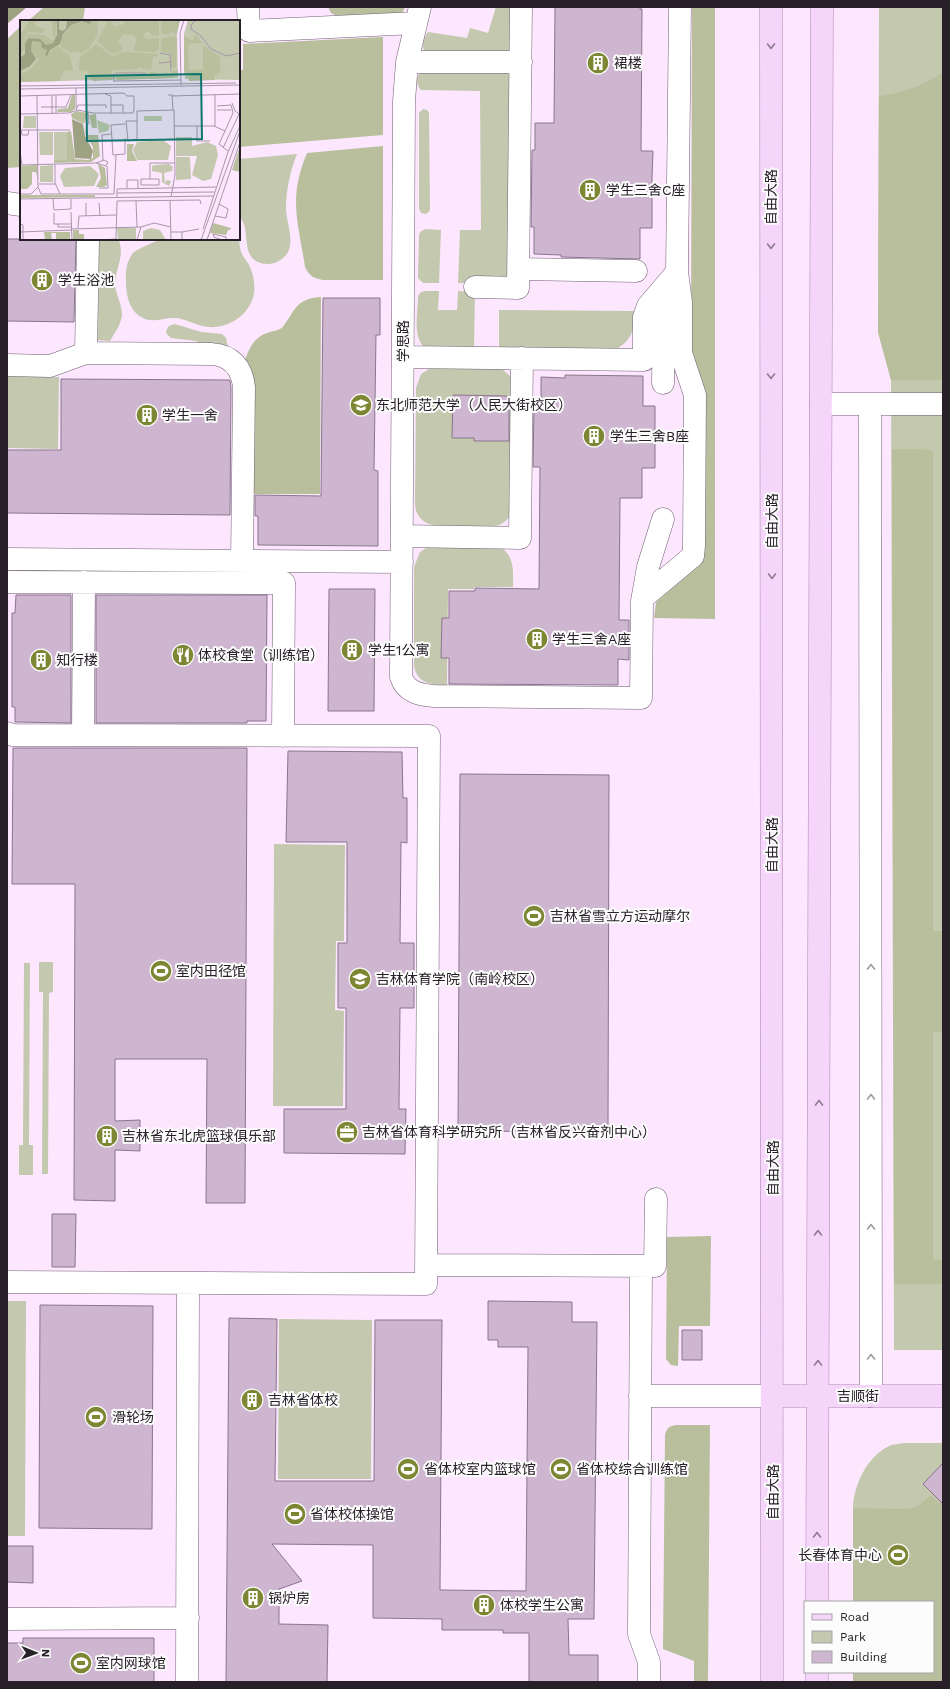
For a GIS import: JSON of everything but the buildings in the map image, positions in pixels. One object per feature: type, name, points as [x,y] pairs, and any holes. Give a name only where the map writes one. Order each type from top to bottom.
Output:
[{"type":"main road","name":"自由大路","points":[[771,7],[772,1682]]},
{"type":"main road","points":[[817,1601],[822,7]]},
{"type":"main road","name":"吉顺街","points":[[773,1396],[943,1396]]},
{"type":"street","points":[[248,7],[249,31],[418,15]]},
{"type":"street","points":[[475,287],[518,288],[521,7]]},
{"type":"street","points":[[642,601],[645,596],[693,556],[694,546],[695,395],[681,353],[681,302],[677,272],[680,7]]},
{"type":"street","name":"学思路","points":[[418,15],[407,62],[404,101],[401,677],[408,688],[422,695],[641,698],[642,601]]},
{"type":"street","points":[[407,62],[521,62]]},
{"type":"street","points":[[7,203],[20,205]]},
{"type":"street","points":[[86,353],[88,240]]},
{"type":"street","points":[[519,270],[636,271]]},
{"type":"street","points":[[403,357],[644,360],[644,317],[648,306],[677,272]]},
{"type":"street","points":[[663,383],[664,308],[677,272]]},
{"type":"street","points":[[7,365],[50,366],[86,353],[220,354],[234,362],[240,369],[244,387],[242,561]]},
{"type":"street","points":[[402,536],[520,538],[522,358]]},
{"type":"street","points":[[821,404],[943,404]]},
{"type":"street","points":[[870,404],[871,1396]]},
{"type":"street","points":[[642,601],[648,566],[663,519]]},
{"type":"street","points":[[7,559],[402,562]]},
{"type":"street","points":[[7,582],[284,583],[283,736]]},
{"type":"street","points":[[83,735],[84,582]]},
{"type":"street","points":[[7,733],[83,735],[429,736],[426,1284],[7,1282]]},
{"type":"street","points":[[426,1265],[655,1266],[656,1199]]},
{"type":"street","points":[[641,1266],[639,1634],[649,1662],[649,1682]]},
{"type":"street","points":[[187,1682],[188,1283]]},
{"type":"street","points":[[640,1396],[773,1396]]},
{"type":"street","points":[[7,1620],[188,1618]]},
{"type":"green space","points":[[496,7],[511,7],[509,51],[425,52],[423,48],[425,37],[428,32],[467,38],[470,28],[488,33]]},
{"type":"green space","points":[[879,7],[943,7],[943,1350],[894,1350],[891,380],[878,332]]},
{"type":"green space","points":[[420,73],[507,73],[509,75],[508,279],[503,284],[458,283],[460,230],[481,230],[480,91],[421,90],[417,82]]},
{"type":"green space","points":[[423,109],[427,110],[429,113],[430,209],[429,212],[425,214],[421,213],[419,209],[419,113]]},
{"type":"green space","points":[[297,154],[290,174],[287,195],[286,210],[290,247],[286,255],[280,261],[271,264],[260,263],[251,256],[249,252],[245,226],[240,216],[240,159]]},
{"type":"green space","points":[[425,229],[441,230],[439,283],[423,283],[418,278],[419,236],[420,232]]},
{"type":"green space","points":[[99,240],[118,240],[121,256],[115,279],[115,285],[122,315],[119,325],[110,341],[98,340]]},
{"type":"green space","points":[[239,240],[241,252],[251,269],[254,285],[253,298],[245,312],[233,322],[218,327],[199,325],[176,318],[149,320],[137,314],[131,306],[126,287],[126,275],[129,259],[133,253],[157,241]]},
{"type":"green space","points":[[439,291],[438,310],[457,310],[458,291],[475,292],[474,351],[425,348],[418,337],[417,324],[418,296],[421,292]]},
{"type":"green space","points":[[499,310],[635,311],[635,317],[632,333],[626,342],[616,349],[499,350]]},
{"type":"green space","points":[[175,324],[201,332],[222,334],[226,338],[228,347],[201,344],[196,341],[171,338],[166,331],[171,325]]},
{"type":"green space","points":[[432,367],[501,368],[511,377],[510,516],[500,525],[460,527],[432,525],[424,521],[417,512],[415,503],[416,388],[421,374]]},
{"type":"green space","points":[[7,376],[59,377],[58,449],[7,448]]},
{"type":"green space","points":[[431,545],[503,549],[510,557],[512,566],[513,587],[448,589],[447,685],[426,682],[418,676],[414,666],[414,567],[420,552]]},
{"type":"green space","points":[[274,844],[345,845],[344,941],[336,941],[335,1010],[344,1011],[343,1106],[273,1106]]},
{"type":"green space","points":[[39,962],[53,962],[53,992],[49,993],[48,1174],[42,1174],[43,992],[39,992]]},
{"type":"green space","points":[[24,963],[30,963],[29,1145],[33,1145],[33,1175],[19,1175],[19,1145],[23,1145]]},
{"type":"green space","points":[[7,1301],[26,1301],[25,1536],[7,1536]]},
{"type":"green space","points":[[279,1319],[372,1320],[371,1479],[278,1479]]},
{"type":"green space","name":"长春体育中心","points":[[943,1443],[943,1682],[853,1682],[853,1673],[934,1673],[934,1601],[853,1601],[853,1508],[856,1490],[868,1464],[881,1451],[895,1444]]},
{"type":"shaded area","points":[[7,7],[27,7],[7,24]]},
{"type":"shaded area","points":[[44,7],[85,7],[83,20],[29,20]]},
{"type":"shaded area","points":[[328,7],[405,7],[402,14],[337,16],[331,13]]},
{"type":"shaded area","points":[[692,7],[715,7],[715,619],[654,618],[656,602],[699,565],[691,351]]},
{"type":"shaded area","points":[[20,27],[20,167],[7,168],[7,39]]},
{"type":"shaded area","points":[[383,37],[383,135],[240,147],[240,70],[243,70],[243,44]]},
{"type":"shaded area","points":[[943,72],[943,380],[891,380],[878,332],[879,96],[912,88]]},
{"type":"shaded area","points":[[383,146],[383,280],[323,280],[310,275],[305,267],[296,210],[298,183],[307,153]]},
{"type":"shaded area","points":[[321,297],[320,494],[250,494],[245,360],[255,340],[262,335],[282,328],[293,311],[301,303],[306,300]]},
{"type":"shaded area","points":[[892,449],[924,449],[933,452],[933,931],[943,931],[943,1032],[933,1032],[933,1259],[943,1260],[943,1284],[894,1284]]},
{"type":"shaded area","points":[[711,1236],[710,1326],[679,1326],[678,1366],[671,1365],[666,1359],[667,1237]]},
{"type":"shaded area","points":[[676,1425],[710,1425],[708,1682],[694,1682],[694,1661],[663,1649],[665,1435],[669,1428]]},
{"type":"shaded area","name":"长春体育中心","points":[[931,1495],[939,1504],[943,1500],[943,1682],[853,1682],[853,1673],[934,1673],[934,1601],[853,1601],[853,1508],[906,1509],[917,1507]]},
{"type":"place","name":"裙楼","points":[[598,63]]},
{"type":"place","name":"学生三舍C座","points":[[590,190]]},
{"type":"place","name":"学生浴池","points":[[42,280]]},
{"type":"place","name":"东北师范大学（人民大街校区）","points":[[361,405]]},
{"type":"place","name":"学生一舍","points":[[147,415]]},
{"type":"place","name":"学生三舍B座","points":[[594,436]]},
{"type":"place","name":"学生三舍A座","points":[[537,639]]},
{"type":"place","name":"学生1公寓","points":[[352,650]]},
{"type":"place","name":"体校食堂（训练馆）","points":[[183,655]]},
{"type":"place","name":"知行楼","points":[[41,660]]},
{"type":"place","name":"吉林省雪立方运动摩尔","points":[[534,916]]},
{"type":"place","name":"室内田径馆","points":[[161,971]]},
{"type":"place","name":"吉林体育学院（南岭校区）","points":[[360,979]]},
{"type":"place","name":"吉林省体育科学研究所（吉林省反兴奋剂中心）","points":[[347,1132]]},
{"type":"place","name":"吉林省东北虎篮球俱乐部","points":[[107,1136]]},
{"type":"place","name":"吉林省体校","points":[[252,1400]]},
{"type":"place","name":"滑轮场","points":[[96,1417]]},
{"type":"place","name":"省体校室内篮球馆","points":[[408,1469]]},
{"type":"place","name":"省体校综合训练馆","points":[[561,1469]]},
{"type":"place","name":"省体校体操馆","points":[[295,1514]]},
{"type":"place","name":"长春体育中心","points":[[898,1555]]},
{"type":"place","name":"锅炉房","points":[[253,1598]]},
{"type":"place","name":"体校学生公寓","points":[[484,1605]]},
{"type":"place","name":"室内网球馆","points":[[81,1663]]}]
